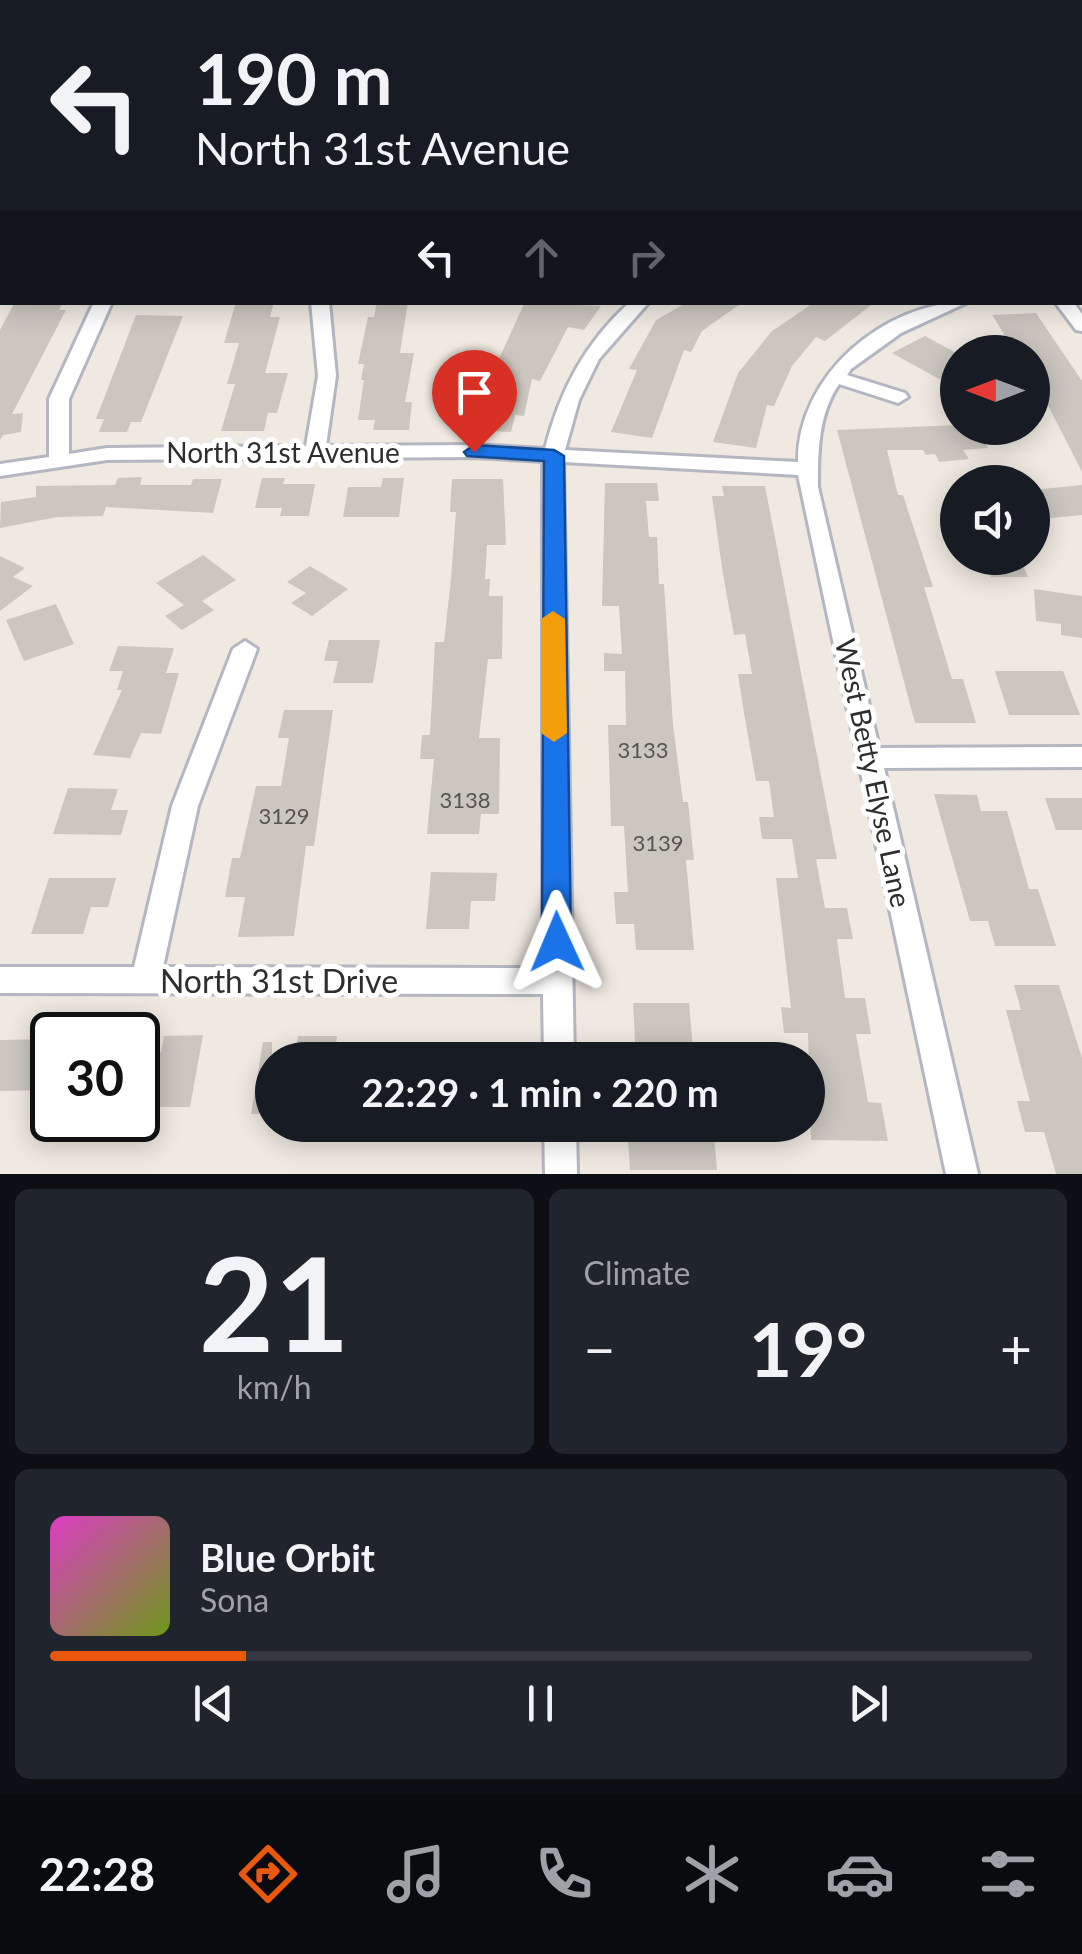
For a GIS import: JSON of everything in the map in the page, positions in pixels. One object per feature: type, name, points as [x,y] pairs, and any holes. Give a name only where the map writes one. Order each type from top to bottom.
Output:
[{"type":"street","points":[[58,460],[59,399],[102,305]]},
{"type":"street","points":[[315,453],[326,376],[320,305]]},
{"type":"street","points":[[559,1042],[554,456],[565,403],[576,380],[593,354],[638,305]]},
{"type":"street","name":"West Betty Elyse Lane","points":[[953,305],[879,336],[858,351],[814,409],[806,435],[806,469],[962,1174]]},
{"type":"street","points":[[1066,305],[1082,326]]},
{"type":"street","points":[[835,377],[898,397]]},
{"type":"street","name":"North 31st Avenue","points":[[0,470],[107,454],[315,453],[554,456],[806,469]]},
{"type":"street","points":[[145,982],[184,806],[246,650]]},
{"type":"street","points":[[870,758],[1082,757]]},
{"type":"street","name":"North 31st Drive","points":[[0,980],[557,981]]},
{"type":"street","points":[[561,1142],[562,1174]]},
{"type":"building","points":[[13,305],[62,305],[59,310],[66,310],[12,414],[23,413],[21,432],[3,435],[0,440],[0,330]]},
{"type":"building","points":[[235,305],[273,305],[270,317],[280,317],[265,373],[288,373],[277,413],[268,413],[264,431],[221,431],[235,384],[227,384],[239,343],[224,343]]},
{"type":"building","points":[[376,305],[408,305],[400,353],[414,353],[405,402],[412,402],[409,430],[373,430],[375,420],[358,420],[364,364],[358,364],[368,317],[374,317]]},
{"type":"building","points":[[524,305],[601,306],[584,330],[568,327],[540,381],[532,379],[524,416],[515,415],[511,432],[461,429],[468,400],[492,362],[497,363]]},
{"type":"building","points":[[683,305],[739,305],[702,331],[691,352],[684,350],[652,438],[611,432],[637,370],[629,369],[656,320]]},
{"type":"building","points":[[811,305],[871,305],[825,341],[816,337],[792,366],[774,406],[767,405],[756,448],[713,442],[738,373],[772,331]]},
{"type":"building","points":[[1036,313],[1082,381],[1082,472],[1050,409],[1050,335],[1004,335],[992,315]]},
{"type":"building","points":[[136,315],[183,316],[141,422],[131,422],[127,432],[99,432],[104,419],[96,419]]},
{"type":"building","points":[[925,336],[940,344],[940,378],[939,379],[892,353]]},
{"type":"building","points":[[940,426],[940,445],[988,448],[963,450],[969,459],[939,462],[935,454],[926,455],[923,450],[887,450],[898,495],[903,495],[933,587],[924,587],[952,679],[963,679],[976,723],[915,723],[837,430]]},
{"type":"building","points":[[142,477],[140,485],[191,485],[193,479],[222,479],[213,513],[106,507],[103,516],[58,517],[0,528],[1,502],[36,497],[36,486],[115,485],[118,478]]},
{"type":"building","points":[[262,478],[285,478],[283,484],[315,484],[309,516],[280,516],[282,508],[255,508]]},
{"type":"building","points":[[383,478],[404,478],[399,517],[343,517],[348,487],[381,487]]},
{"type":"building","points":[[452,479],[503,479],[506,545],[487,545],[485,579],[490,579],[489,596],[503,596],[502,659],[488,659],[479,738],[500,738],[499,814],[481,814],[479,834],[427,834],[434,759],[420,759],[422,735],[430,735],[435,642],[444,642],[456,512],[450,512]]},
{"type":"building","points":[[605,483],[657,483],[659,501],[646,501],[649,537],[657,537],[659,584],[664,584],[673,725],[683,802],[688,802],[694,860],[686,860],[694,950],[636,950],[634,924],[616,924],[614,892],[628,892],[624,826],[611,826],[608,725],[626,725],[625,671],[604,671],[604,653],[622,654],[619,606],[602,606]]},
{"type":"building","points":[[1082,485],[1082,515],[1050,518],[1050,488]]},
{"type":"building","points":[[722,486],[765,486],[837,859],[816,859],[825,908],[847,908],[853,939],[837,939],[845,998],[865,998],[871,1034],[856,1034],[868,1102],[881,1103],[888,1141],[825,1140],[825,1042],[808,1042],[808,1033],[784,1033],[781,1007],[791,1008],[776,878],[798,878],[792,839],[762,839],[759,817],[774,817],[769,781],[756,781],[744,713],[738,674],[752,674],[745,634],[734,635],[712,496],[724,496]]},
{"type":"building","points":[[203,555],[236,580],[202,601],[214,610],[182,630],[165,616],[184,605],[156,583]]},
{"type":"building","points":[[0,556],[25,568],[13,577],[33,586],[0,611]]},
{"type":"building","points":[[310,566],[348,589],[312,616],[291,603],[306,593],[287,582]]},
{"type":"building","points":[[990,575],[1028,577],[991,577]]},
{"type":"building","points":[[1034,589],[1082,596],[1082,638],[1061,635],[1061,624],[1036,621]]},
{"type":"building","points":[[56,604],[74,644],[24,661],[6,620]]},
{"type":"building","points":[[329,640],[380,640],[373,683],[333,683],[338,661],[324,661]]},
{"type":"building","points":[[118,646],[174,648],[166,673],[179,673],[161,734],[141,733],[130,758],[93,755],[122,690],[117,690],[123,671],[109,671]]},
{"type":"building","points":[[995,671],[1063,671],[1080,715],[1009,715]]},
{"type":"building","points":[[284,710],[333,710],[314,846],[306,846],[294,936],[238,937],[245,897],[225,897],[232,858],[240,858],[256,786],[281,786],[289,738],[278,738]]},
{"type":"building","points":[[68,788],[118,789],[111,810],[128,810],[121,835],[53,834]]},
{"type":"building","points":[[934,794],[977,795],[981,811],[1007,811],[1029,889],[1038,889],[1056,946],[995,946],[988,921],[970,921]]},
{"type":"building","points":[[1045,798],[1082,798],[1082,830],[1056,830]]},
{"type":"building","points":[[431,872],[497,873],[495,901],[471,901],[469,929],[426,929]]},
{"type":"building","points":[[49,878],[116,878],[108,907],[91,907],[83,934],[31,934]]},
{"type":"building","points":[[1014,985],[1059,985],[1082,1058],[1082,1174],[1056,1174],[1044,1132],[1025,1132],[1017,1101],[1030,1101],[1006,1010],[1021,1010]]},
{"type":"building","points":[[633,1003],[689,1003],[692,1042],[635,1042]]},
{"type":"building","points":[[203,1035],[190,1107],[160,1107],[160,1052],[164,1036]]},
{"type":"building","points":[[298,1036],[337,1036],[336,1042],[297,1042]]},
{"type":"building","points":[[30,1039],[30,1090],[0,1091],[0,1040]]},
{"type":"building","points":[[628,1142],[715,1142],[717,1170],[630,1170]]},
{"type":"slow traffic","points":[[553,619],[554,733]]},
{"type":"route","points":[[474,452],[554,456],[551,472],[557,942]]}]
